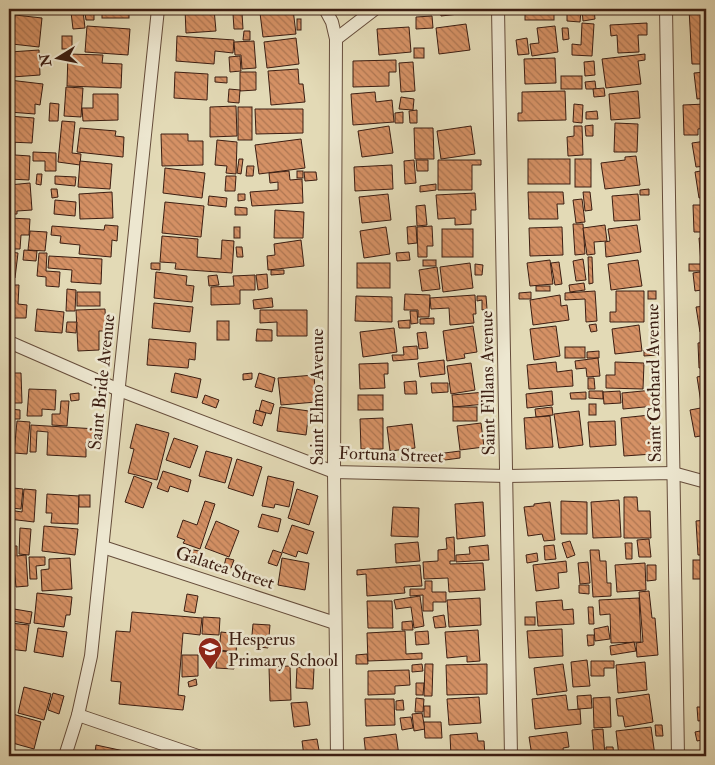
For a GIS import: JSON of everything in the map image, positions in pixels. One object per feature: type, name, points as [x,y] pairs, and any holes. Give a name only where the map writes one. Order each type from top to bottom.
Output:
[{"type":"street","name":"Saint Bride Avenue","points":[[65,756],[78,715],[91,656],[158,9]]},
{"type":"street","name":"Saint Elmo Avenue","points":[[325,9],[332,22],[336,39],[334,472],[337,756]]},
{"type":"street","points":[[336,39],[374,9]]},
{"type":"street","name":"Saint Fillans Avenue","points":[[498,9],[511,756]]},
{"type":"street","name":"Saint Gothard Avenue","points":[[666,9],[678,756]]},
{"type":"street","name":"Fortuna Street","points":[[9,342],[119,390],[334,472],[507,476],[673,473],[706,482]]},
{"type":"street","name":"Galatea Street","points":[[103,546],[335,623]]},
{"type":"street","points":[[78,715],[198,756]]},
{"type":"building","points":[[9,9],[44,9],[44,14],[9,11]]},
{"type":"building","points":[[102,9],[129,9],[129,18],[102,18]]},
{"type":"building","points":[[185,9],[214,9],[216,31],[186,33]]},
{"type":"building","points":[[293,9],[296,34],[263,37],[260,13]]},
{"type":"building","points":[[440,9],[467,9],[468,13],[441,16]]},
{"type":"building","points":[[525,9],[554,9],[554,20],[525,20]]},
{"type":"building","points":[[582,9],[594,9],[595,19],[583,21]]},
{"type":"building","points":[[689,9],[706,9],[706,64],[692,64]]},
{"type":"building","points":[[567,10],[581,11],[580,22],[567,21]]},
{"type":"building","points":[[83,11],[85,28],[73,29],[71,12]]},
{"type":"building","points":[[85,13],[94,13],[94,20],[86,20]]},
{"type":"building","points":[[242,13],[243,29],[234,29],[233,14]]},
{"type":"building","points":[[15,15],[42,18],[39,47],[12,44]]},
{"type":"building","points":[[432,16],[433,28],[416,29],[416,17]]},
{"type":"building","points":[[297,19],[301,19],[301,30],[297,30]]},
{"type":"building","points":[[582,23],[594,24],[592,56],[572,55],[572,44],[581,45]]},
{"type":"building","points":[[647,23],[647,35],[638,35],[639,52],[618,53],[617,35],[611,36],[610,25]]},
{"type":"building","points":[[466,24],[470,50],[439,54],[436,28]]},
{"type":"building","points":[[87,26],[130,29],[128,55],[85,52]]},
{"type":"building","points":[[555,26],[558,52],[532,56],[530,44],[539,43],[537,28]]},
{"type":"building","points":[[409,27],[411,52],[379,55],[377,29]]},
{"type":"building","points":[[562,28],[568,28],[569,39],[563,40]]},
{"type":"building","points":[[244,31],[250,31],[250,40],[243,40]]},
{"type":"building","points":[[62,36],[72,36],[72,49],[62,49]]},
{"type":"building","points":[[177,36],[234,40],[233,53],[215,51],[214,64],[176,61]]},
{"type":"building","points":[[296,38],[299,64],[267,68],[264,42]]},
{"type":"building","points":[[527,38],[529,54],[518,55],[516,40]]},
{"type":"building","points":[[254,41],[256,68],[242,69],[241,55],[235,55],[234,42]]},
{"type":"building","points":[[414,48],[424,48],[424,58],[414,58]]},
{"type":"building","points":[[39,50],[40,75],[12,77],[10,52]]},
{"type":"building","points":[[68,54],[103,55],[102,63],[122,64],[121,88],[67,86]]},
{"type":"building","points":[[645,54],[645,60],[638,61],[641,84],[606,88],[602,59]]},
{"type":"building","points":[[240,56],[241,71],[230,72],[229,57]]},
{"type":"building","points":[[555,58],[556,83],[525,84],[524,59]]},
{"type":"building","points":[[396,60],[396,72],[389,72],[389,86],[353,87],[353,61]]},
{"type":"building","points":[[594,61],[595,75],[585,76],[584,62]]},
{"type":"building","points":[[413,62],[415,91],[401,92],[399,63]]},
{"type":"building","points":[[298,69],[299,84],[303,84],[305,102],[271,105],[268,71]]},
{"type":"building","points":[[175,72],[208,74],[207,100],[174,98]]},
{"type":"building","points":[[240,72],[256,72],[256,90],[240,91]]},
{"type":"building","points":[[706,72],[706,98],[697,99],[694,73]]},
{"type":"building","points":[[561,76],[582,76],[582,89],[561,89]]},
{"type":"building","points":[[215,77],[227,77],[227,83],[215,82]]},
{"type":"building","points":[[9,80],[43,84],[40,105],[35,104],[35,114],[9,112]]},
{"type":"building","points":[[595,81],[596,89],[586,89],[585,82]]},
{"type":"building","points":[[66,87],[83,88],[81,117],[64,116]]},
{"type":"building","points":[[604,88],[605,96],[594,97],[593,89]]},
{"type":"building","points":[[229,89],[240,90],[239,103],[228,102]]},
{"type":"building","points":[[565,91],[566,120],[518,121],[518,113],[522,113],[522,92]]},
{"type":"building","points":[[638,91],[640,118],[611,120],[609,94]]},
{"type":"building","points":[[375,92],[376,102],[392,100],[394,122],[353,125],[351,94]]},
{"type":"building","points":[[93,94],[118,94],[118,120],[83,121],[82,108],[93,108]]},
{"type":"building","points":[[401,97],[414,99],[413,110],[399,109]]},
{"type":"building","points":[[50,103],[59,104],[58,121],[49,121]]},
{"type":"building","points":[[574,104],[583,105],[582,123],[573,122]]},
{"type":"building","points":[[706,104],[706,128],[698,129],[698,135],[684,135],[683,105]]},
{"type":"building","points":[[236,106],[237,136],[210,137],[210,107]]},
{"type":"building","points":[[238,107],[252,107],[252,140],[238,140]]},
{"type":"building","points":[[255,109],[303,109],[303,133],[256,134]]},
{"type":"building","points":[[417,110],[417,123],[410,123],[409,111]]},
{"type":"building","points":[[597,111],[598,119],[586,119],[586,112]]},
{"type":"building","points":[[403,112],[403,123],[395,123],[395,113]]},
{"type":"building","points":[[9,116],[34,118],[32,143],[9,142]]},
{"type":"building","points":[[62,121],[75,122],[72,153],[81,154],[80,165],[58,162]]},
{"type":"building","points":[[615,123],[638,124],[637,152],[614,152]]},
{"type":"building","points":[[593,125],[593,136],[586,136],[585,126]]},
{"type":"building","points":[[389,126],[393,153],[362,157],[358,131]]},
{"type":"building","points":[[471,126],[475,154],[441,159],[437,131]]},
{"type":"building","points":[[574,126],[582,126],[583,155],[568,156],[567,137],[574,136]]},
{"type":"building","points":[[80,128],[116,131],[115,136],[124,137],[123,157],[77,152]]},
{"type":"building","points":[[414,128],[433,128],[434,159],[415,159]]},
{"type":"building","points":[[161,134],[188,134],[188,141],[203,141],[203,165],[162,166]]},
{"type":"building","points":[[301,139],[305,168],[259,174],[255,145]]},
{"type":"building","points":[[217,140],[237,142],[236,174],[226,173],[227,166],[215,165]]},
{"type":"building","points":[[706,141],[706,166],[696,167],[692,143]]},
{"type":"building","points":[[9,142],[15,142],[15,155],[30,156],[29,180],[9,179]]},
{"type":"building","points":[[33,152],[56,153],[56,171],[45,171],[45,161],[33,161]]},
{"type":"building","points":[[636,156],[640,185],[605,189],[601,163],[625,160],[625,157]]},
{"type":"building","points":[[239,159],[243,159],[241,174],[237,173]]},
{"type":"building","points":[[528,159],[570,159],[570,184],[528,184]]},
{"type":"building","points":[[575,159],[591,159],[591,187],[575,187]]},
{"type":"building","points":[[414,160],[416,183],[405,184],[404,161]]},
{"type":"building","points":[[416,160],[428,160],[428,171],[417,171]]},
{"type":"building","points":[[438,160],[481,160],[481,165],[472,165],[472,190],[438,190]]},
{"type":"building","points":[[80,161],[112,164],[110,189],[78,187]]},
{"type":"building","points":[[392,165],[393,189],[355,191],[354,167]]},
{"type":"building","points":[[247,166],[254,166],[253,176],[246,176]]},
{"type":"building","points":[[165,168],[205,173],[202,198],[163,193]]},
{"type":"building","points":[[706,170],[706,197],[699,198],[695,172]]},
{"type":"building","points":[[289,171],[290,180],[302,179],[303,203],[252,206],[250,192],[278,190],[278,182],[270,183],[269,173]]},
{"type":"building","points":[[297,171],[303,171],[303,178],[297,178]]},
{"type":"building","points":[[304,172],[316,172],[317,180],[305,181]]},
{"type":"building","points":[[37,174],[42,174],[41,185],[36,184]]},
{"type":"building","points":[[55,176],[76,177],[75,186],[55,184]]},
{"type":"building","points":[[226,176],[236,176],[235,191],[225,191]]},
{"type":"building","points":[[30,183],[32,210],[17,211],[17,214],[9,214],[9,185]]},
{"type":"building","points":[[436,184],[436,190],[420,192],[420,186]]},
{"type":"building","points":[[51,189],[57,189],[58,197],[52,198]]},
{"type":"building","points":[[649,189],[649,195],[640,195],[640,190]]},
{"type":"building","points":[[112,192],[113,218],[80,219],[79,194]]},
{"type":"building","points":[[528,192],[563,192],[564,204],[557,204],[558,219],[529,219]]},
{"type":"building","points":[[583,192],[590,192],[592,210],[585,211]]},
{"type":"building","points":[[475,193],[476,210],[471,210],[471,224],[455,225],[455,218],[438,219],[436,195]]},
{"type":"building","points":[[238,194],[245,194],[245,200],[238,201]]},
{"type":"building","points":[[388,194],[391,220],[362,223],[359,197]]},
{"type":"building","points":[[638,194],[640,220],[614,221],[612,196]]},
{"type":"building","points":[[209,196],[227,198],[226,207],[208,205]]},
{"type":"building","points":[[582,199],[585,222],[576,223],[573,200]]},
{"type":"building","points":[[55,200],[76,202],[75,216],[54,214]]},
{"type":"building","points":[[165,202],[204,206],[201,237],[162,233]]},
{"type":"building","points":[[425,205],[427,225],[417,226],[416,206]]},
{"type":"building","points":[[693,205],[706,205],[706,232],[694,232]]},
{"type":"building","points":[[235,207],[247,208],[247,215],[235,215]]},
{"type":"building","points":[[275,210],[304,212],[303,238],[274,238]]},
{"type":"building","points":[[9,218],[30,219],[29,235],[21,235],[20,249],[9,249]]},
{"type":"building","points":[[573,224],[583,224],[585,254],[575,255]]},
{"type":"building","points":[[105,225],[118,226],[117,241],[112,240],[111,257],[79,254],[80,245],[60,243],[61,236],[51,235],[52,226],[104,230]]},
{"type":"building","points":[[605,225],[607,241],[594,242],[595,254],[587,255],[583,228]]},
{"type":"building","points":[[637,225],[641,252],[606,257],[605,242],[610,241],[608,229]]},
{"type":"building","points":[[416,226],[417,243],[408,244],[407,227]]},
{"type":"building","points":[[432,226],[433,246],[427,246],[427,257],[418,257],[417,227]]},
{"type":"building","points":[[234,227],[240,227],[240,238],[234,238]]},
{"type":"building","points":[[386,227],[390,254],[364,258],[360,231]]},
{"type":"building","points":[[562,227],[563,255],[530,256],[529,228]]},
{"type":"building","points":[[442,229],[473,229],[473,257],[442,257]]},
{"type":"building","points":[[30,231],[47,232],[45,251],[28,250]]},
{"type":"building","points":[[162,236],[198,239],[197,257],[221,259],[222,240],[234,241],[232,273],[175,269],[176,263],[160,262]]},
{"type":"building","points":[[699,238],[706,238],[706,263],[701,263]]},
{"type":"building","points":[[301,240],[304,266],[268,270],[267,256],[275,255],[274,244]]},
{"type":"building","points":[[236,247],[242,247],[243,257],[237,257]]},
{"type":"building","points":[[24,250],[37,251],[36,261],[23,260]]},
{"type":"building","points":[[9,252],[18,253],[15,278],[9,277]]},
{"type":"building","points":[[409,252],[410,260],[397,261],[396,253]]},
{"type":"building","points":[[39,253],[47,253],[46,271],[60,272],[59,287],[46,286],[46,277],[37,276]]},
{"type":"building","points":[[49,256],[102,259],[101,284],[71,282],[72,270],[48,268]]},
{"type":"building","points":[[588,257],[592,257],[593,283],[589,284]]},
{"type":"building","points":[[583,259],[586,280],[576,281],[573,261]]},
{"type":"building","points":[[423,260],[436,260],[436,266],[423,266]]},
{"type":"building","points":[[550,260],[553,284],[530,286],[527,263]]},
{"type":"building","points":[[638,260],[642,286],[611,290],[608,264]]},
{"type":"building","points":[[559,262],[562,284],[555,285],[551,263]]},
{"type":"building","points":[[151,263],[160,263],[160,270],[151,269]]},
{"type":"building","points":[[357,263],[390,263],[390,288],[357,288]]},
{"type":"building","points":[[470,263],[473,288],[443,292],[440,267]]},
{"type":"building","points":[[475,264],[483,265],[482,275],[475,275]]},
{"type":"building","points":[[689,264],[704,264],[704,271],[689,271]]},
{"type":"building","points":[[437,267],[440,289],[422,291],[419,270]]},
{"type":"building","points":[[271,270],[284,270],[284,274],[271,275]]},
{"type":"building","points":[[706,271],[706,302],[703,302],[701,290],[695,291],[693,273]]},
{"type":"building","points":[[156,272],[187,276],[186,285],[194,286],[192,302],[154,298]]},
{"type":"building","points":[[267,274],[268,288],[258,290],[256,275]]},
{"type":"building","points":[[217,275],[219,285],[209,286],[208,276]]},
{"type":"building","points":[[255,275],[255,290],[240,290],[240,304],[211,305],[211,287],[234,286],[233,276]]},
{"type":"building","points":[[584,283],[585,290],[570,292],[569,285]]},
{"type":"building","points":[[9,285],[19,285],[18,304],[27,305],[26,318],[9,318]]},
{"type":"building","points":[[536,286],[550,286],[550,291],[536,291]]},
{"type":"building","points":[[67,289],[76,290],[75,311],[66,311]]},
{"type":"building","points":[[595,291],[597,321],[586,322],[585,299],[565,300],[565,293]]},
{"type":"building","points":[[616,291],[644,291],[644,322],[610,322],[610,312],[616,312]]},
{"type":"building","points":[[648,291],[656,291],[656,299],[648,299]]},
{"type":"building","points":[[77,292],[100,292],[100,306],[77,306]]},
{"type":"building","points":[[531,292],[531,299],[519,299],[519,293]]},
{"type":"building","points":[[405,294],[430,295],[429,317],[418,317],[418,310],[404,310]]},
{"type":"building","points":[[475,295],[476,314],[473,314],[474,323],[450,325],[449,308],[431,309],[430,298]]},
{"type":"building","points":[[560,295],[561,306],[567,305],[569,320],[533,325],[530,300]]},
{"type":"building","points":[[356,296],[392,297],[392,322],[355,321]]},
{"type":"building","points":[[477,296],[486,296],[487,309],[482,310],[482,300],[477,301]]},
{"type":"building","points":[[272,298],[273,307],[254,309],[253,300]]},
{"type":"building","points":[[154,303],[193,307],[190,332],[152,328]]},
{"type":"building","points":[[706,306],[706,331],[700,332],[696,307]]},
{"type":"building","points":[[37,309],[64,312],[62,333],[35,331]]},
{"type":"building","points":[[105,309],[106,331],[99,331],[99,350],[78,351],[76,310]]},
{"type":"building","points":[[260,310],[307,310],[307,336],[277,336],[277,322],[260,323]]},
{"type":"building","points":[[410,311],[417,311],[418,323],[411,324]]},
{"type":"building","points":[[434,318],[434,324],[420,324],[420,319]]},
{"type":"building","points":[[410,320],[410,328],[399,328],[398,321]]},
{"type":"building","points":[[217,321],[229,321],[229,340],[217,340]]},
{"type":"building","points":[[67,322],[77,322],[76,333],[66,332]]},
{"type":"building","points":[[596,324],[597,331],[591,332],[589,325]]},
{"type":"building","points":[[639,325],[642,351],[615,354],[612,329]]},
{"type":"building","points":[[473,326],[477,352],[464,354],[465,358],[447,361],[443,331]]},
{"type":"building","points":[[556,326],[560,356],[534,360],[530,329]]},
{"type":"building","points":[[394,328],[397,352],[363,357],[360,332]]},
{"type":"building","points":[[257,329],[272,330],[272,341],[256,341]]},
{"type":"building","points":[[426,332],[428,348],[419,349],[417,333]]},
{"type":"building","points":[[149,339],[196,343],[195,360],[189,359],[188,368],[147,365]]},
{"type":"building","points":[[706,342],[706,368],[699,368],[698,343]]},
{"type":"building","points":[[417,346],[418,359],[393,361],[392,355],[404,355],[403,347]]},
{"type":"building","points":[[565,347],[585,347],[585,358],[565,358]]},
{"type":"building","points":[[656,349],[657,355],[644,356],[644,350]]},
{"type":"building","points":[[599,351],[599,358],[587,358],[587,352]]},
{"type":"building","points":[[598,358],[600,376],[587,377],[586,368],[576,369],[575,361]]},
{"type":"building","points":[[444,360],[445,374],[420,377],[418,363]]},
{"type":"building","points":[[556,362],[557,372],[572,370],[573,386],[529,389],[527,365]]},
{"type":"building","points":[[615,362],[644,363],[643,389],[606,388],[606,375],[615,375]]},
{"type":"building","points":[[388,363],[388,374],[384,374],[385,388],[360,389],[359,364]]},
{"type":"building","points":[[471,363],[475,390],[451,394],[447,366]]},
{"type":"building","points":[[9,373],[21,373],[22,403],[9,403]]},
{"type":"building","points":[[175,373],[201,379],[197,398],[171,392]]},
{"type":"building","points":[[252,373],[252,379],[243,380],[243,374]]},
{"type":"building","points":[[259,373],[275,378],[272,392],[255,387]]},
{"type":"building","points":[[314,375],[316,402],[281,405],[278,378]]},
{"type":"building","points":[[706,375],[706,402],[701,403],[697,377]]},
{"type":"building","points":[[588,378],[594,378],[595,389],[588,389]]},
{"type":"building","points":[[416,381],[417,394],[405,394],[404,382]]},
{"type":"building","points":[[431,383],[448,383],[448,392],[432,393]]},
{"type":"building","points":[[29,389],[56,390],[55,410],[42,409],[42,416],[27,416]]},
{"type":"building","points":[[653,390],[655,406],[623,409],[622,393]]},
{"type":"building","points":[[552,391],[553,405],[527,408],[526,394]]},
{"type":"building","points":[[589,391],[603,391],[603,399],[589,398]]},
{"type":"building","points":[[620,391],[621,403],[604,404],[603,392]]},
{"type":"building","points":[[485,392],[486,404],[453,407],[452,395]]},
{"type":"building","points":[[586,392],[586,399],[571,399],[570,393]]},
{"type":"building","points":[[79,393],[79,400],[71,401],[70,394]]},
{"type":"building","points":[[205,395],[219,400],[216,408],[202,403]]},
{"type":"building","points":[[358,395],[383,395],[383,410],[358,410]]},
{"type":"building","points":[[262,400],[274,404],[271,414],[259,411]]},
{"type":"building","points":[[61,401],[69,401],[67,426],[52,425],[52,414],[60,414]]},
{"type":"building","points":[[589,404],[596,404],[596,415],[589,415]]},
{"type":"building","points":[[280,407],[309,411],[306,435],[277,431]]},
{"type":"building","points":[[453,407],[477,407],[477,421],[453,421]]},
{"type":"building","points":[[552,407],[553,415],[536,417],[535,409]]},
{"type":"building","points":[[706,407],[706,435],[695,437],[690,410]]},
{"type":"building","points":[[9,409],[20,410],[20,419],[9,419]]},
{"type":"building","points":[[256,410],[266,413],[262,426],[253,423]]},
{"type":"building","points":[[579,411],[583,445],[559,448],[554,414]]},
{"type":"building","points":[[650,415],[653,454],[624,456],[621,418]]},
{"type":"building","points":[[550,416],[553,447],[526,449],[524,418]]},
{"type":"building","points":[[383,418],[383,449],[361,449],[360,419]]},
{"type":"building","points":[[17,421],[30,422],[27,454],[14,453]]},
{"type":"building","points":[[615,421],[616,445],[590,447],[588,422]]},
{"type":"building","points":[[481,423],[484,447],[460,450],[457,426]]},
{"type":"building","points":[[136,424],[169,433],[157,480],[128,473],[134,449],[130,448]]},
{"type":"building","points":[[412,424],[415,448],[390,451],[387,427]]},
{"type":"building","points":[[31,425],[97,429],[96,442],[86,442],[86,457],[47,455],[48,432],[37,431],[36,452],[30,452]]},
{"type":"building","points":[[174,438],[198,446],[190,468],[166,460]]},
{"type":"building","points":[[206,451],[232,458],[225,483],[199,476]]},
{"type":"building","points":[[460,451],[460,458],[430,462],[429,455]]},
{"type":"building","points":[[237,459],[262,467],[253,496],[228,488]]},
{"type":"building","points":[[163,471],[191,480],[188,492],[170,486],[168,492],[157,488]]},
{"type":"building","points":[[134,476],[152,483],[143,508],[125,502]]},
{"type":"building","points":[[268,476],[294,482],[289,507],[275,504],[274,508],[262,506]]},
{"type":"building","points":[[13,488],[23,489],[21,509],[11,508]]},
{"type":"building","points":[[24,489],[36,490],[34,522],[9,519],[9,510],[22,512]]},
{"type":"building","points":[[297,489],[318,496],[309,525],[288,518]]},
{"type":"building","points":[[47,494],[79,496],[78,524],[51,523],[52,513],[46,513]]},
{"type":"building","points":[[79,495],[90,495],[90,507],[79,507]]},
{"type":"building","points":[[624,497],[637,497],[638,511],[650,511],[651,538],[624,538]]},
{"type":"building","points":[[619,500],[621,537],[593,538],[591,502]]},
{"type":"building","points":[[205,501],[215,504],[200,549],[183,543],[185,540],[177,537],[183,520],[197,525]]},
{"type":"building","points":[[561,501],[587,502],[587,534],[561,534]]},
{"type":"building","points":[[483,502],[485,536],[457,539],[455,504]]},
{"type":"building","points":[[550,502],[555,540],[544,541],[542,534],[528,536],[524,507]]},
{"type":"building","points":[[393,507],[419,508],[418,537],[391,536]]},
{"type":"building","points":[[262,514],[281,519],[278,532],[258,527]]},
{"type":"building","points":[[706,520],[706,555],[698,555],[696,521]]},
{"type":"building","points":[[216,521],[239,531],[229,557],[205,548]]},
{"type":"building","points":[[292,525],[314,532],[307,554],[298,551],[296,557],[282,552]]},
{"type":"building","points":[[44,526],[78,529],[75,555],[42,551]]},
{"type":"building","points":[[20,528],[31,529],[29,555],[19,554]]},
{"type":"building","points":[[454,537],[455,561],[450,561],[450,564],[483,563],[485,590],[449,592],[448,578],[424,579],[423,562],[438,561],[438,550],[447,549],[446,538]]},
{"type":"building","points":[[649,539],[651,557],[639,557],[637,540]]},
{"type":"building","points":[[570,541],[575,555],[567,558],[562,543]]},
{"type":"building","points":[[418,542],[420,561],[396,563],[395,544]]},
{"type":"building","points":[[625,543],[632,543],[632,559],[626,559]]},
{"type":"building","points":[[488,545],[489,560],[456,562],[456,555],[470,554],[469,547]]},
{"type":"building","points":[[554,545],[556,559],[545,560],[544,546]]},
{"type":"building","points":[[9,546],[17,546],[17,556],[26,555],[28,586],[16,587],[14,566],[9,567]]},
{"type":"building","points":[[188,549],[199,551],[198,559],[187,557]]},
{"type":"building","points":[[273,550],[282,553],[277,566],[268,563]]},
{"type":"building","points":[[590,550],[599,550],[600,561],[606,561],[607,583],[611,583],[611,596],[593,597]]},
{"type":"building","points":[[537,553],[538,561],[527,563],[526,555]]},
{"type":"building","points":[[29,557],[45,557],[45,565],[36,566],[37,579],[30,579]]},
{"type":"building","points":[[70,558],[72,589],[42,591],[41,570],[49,569],[49,559]]},
{"type":"building","points":[[226,558],[234,560],[231,568],[224,566]]},
{"type":"building","points":[[282,558],[309,563],[305,590],[278,585]]},
{"type":"building","points":[[693,560],[706,560],[706,579],[693,579]]},
{"type":"building","points":[[566,561],[567,572],[558,573],[559,588],[536,591],[533,565]]},
{"type":"building","points":[[588,562],[590,583],[580,584],[578,563]]},
{"type":"building","points":[[645,563],[646,590],[617,592],[615,565]]},
{"type":"building","points":[[420,565],[422,586],[404,587],[405,593],[367,596],[366,574],[357,575],[357,570]]},
{"type":"building","points":[[647,565],[656,565],[656,580],[647,581]]},
{"type":"building","points":[[425,581],[432,581],[432,592],[446,592],[446,602],[433,602],[433,611],[423,611],[423,595],[410,596],[410,589],[425,589]]},
{"type":"building","points":[[579,585],[589,585],[589,594],[579,593]]},
{"type":"building","points":[[649,591],[652,618],[655,618],[658,655],[637,657],[636,643],[643,642],[639,592]]},
{"type":"building","points":[[37,593],[72,597],[70,615],[66,615],[64,627],[34,623]]},
{"type":"building","points":[[187,594],[198,596],[195,613],[184,611]]},
{"type":"building","points":[[420,596],[424,626],[414,628],[411,607],[396,609],[394,600]]},
{"type":"building","points":[[480,598],[481,625],[449,627],[447,600]]},
{"type":"building","points":[[639,598],[641,642],[611,643],[610,614],[600,615],[599,600]]},
{"type":"building","points":[[562,600],[563,610],[573,609],[574,624],[538,626],[536,602]]},
{"type":"building","points":[[367,601],[392,601],[393,628],[368,628]]},
{"type":"building","points":[[588,607],[593,607],[594,624],[589,624]]},
{"type":"building","points":[[14,609],[32,612],[30,624],[12,621]]},
{"type":"building","points":[[132,612],[202,618],[200,635],[183,633],[178,695],[185,696],[183,710],[119,704],[121,682],[111,681],[116,631],[130,632]]},
{"type":"building","points":[[444,615],[446,627],[435,628],[433,617]]},
{"type":"building","points":[[203,617],[220,618],[219,635],[202,634]]},
{"type":"building","points":[[525,617],[535,617],[535,625],[525,625]]},
{"type":"building","points":[[412,621],[413,630],[402,630],[402,622]]},
{"type":"building","points":[[10,623],[29,625],[26,651],[9,649]]},
{"type":"building","points":[[253,624],[270,625],[268,648],[251,646]]},
{"type":"building","points":[[608,626],[610,639],[595,641],[594,629]]},
{"type":"building","points":[[38,628],[67,632],[63,657],[34,652]]},
{"type":"building","points":[[562,629],[563,656],[529,658],[527,631]]},
{"type":"building","points":[[478,630],[480,661],[467,662],[467,656],[447,658],[445,632]]},
{"type":"building","points":[[405,631],[406,654],[422,653],[422,659],[368,661],[367,633]]},
{"type":"building","points":[[428,631],[429,644],[416,645],[415,632]]},
{"type":"building","points":[[221,632],[238,634],[236,652],[219,650]]},
{"type":"building","points":[[587,635],[594,635],[594,645],[588,646]]},
{"type":"building","points":[[634,642],[636,651],[611,655],[610,646]]},
{"type":"building","points":[[217,651],[235,652],[234,669],[216,668]]},
{"type":"building","points":[[367,654],[368,664],[356,664],[356,655]]},
{"type":"building","points":[[182,655],[198,655],[198,676],[182,677]]},
{"type":"building","points":[[587,660],[590,686],[573,687],[571,662]]},
{"type":"building","points":[[591,661],[614,661],[614,668],[604,668],[604,676],[591,676]]},
{"type":"building","points":[[645,662],[647,690],[618,693],[616,665]]},
{"type":"building","points":[[422,664],[423,671],[412,672],[412,665]]},
{"type":"building","points":[[425,664],[433,664],[432,696],[424,696]]},
{"type":"building","points":[[487,664],[487,694],[447,695],[446,665]]},
{"type":"building","points":[[563,664],[567,691],[537,695],[534,668]]},
{"type":"building","points":[[290,666],[291,700],[270,701],[269,667]]},
{"type":"building","points":[[297,667],[314,668],[313,689],[296,688]]},
{"type":"building","points":[[409,670],[410,685],[395,686],[395,694],[368,695],[368,671]]},
{"type":"building","points":[[196,679],[197,685],[189,687],[188,682]]},
{"type":"building","points":[[416,683],[424,683],[423,695],[416,695]]},
{"type":"building","points":[[24,687],[51,694],[44,720],[18,713]]},
{"type":"building","points":[[53,693],[64,696],[59,714],[48,710]]},
{"type":"building","points":[[649,694],[653,722],[625,727],[623,716],[618,716],[616,699]]},
{"type":"building","points":[[566,695],[568,710],[580,709],[581,724],[535,729],[532,699]]},
{"type":"building","points":[[591,695],[592,708],[578,709],[577,696]]},
{"type":"building","points":[[479,697],[481,723],[449,725],[447,699]]},
{"type":"building","points":[[610,697],[611,727],[594,728],[593,698]]},
{"type":"building","points":[[416,698],[424,699],[423,712],[415,712]]},
{"type":"building","points":[[365,699],[394,699],[395,725],[366,726]]},
{"type":"building","points":[[403,700],[404,710],[396,710],[396,701]]},
{"type":"building","points":[[307,702],[310,725],[294,727],[291,703]]},
{"type":"building","points":[[424,706],[430,706],[430,717],[424,717]]},
{"type":"building","points":[[697,707],[706,707],[706,720],[698,721]]},
{"type":"building","points":[[9,713],[41,722],[34,749],[9,742],[11,724],[9,724]]},
{"type":"building","points":[[422,713],[425,729],[414,731],[412,714]]},
{"type":"building","points":[[411,717],[413,728],[402,730],[400,718]]},
{"type":"building","points":[[424,722],[441,722],[442,738],[425,738]]},
{"type":"building","points":[[655,725],[662,725],[663,736],[656,736]]},
{"type":"building","points":[[651,727],[655,756],[619,756],[616,731]]},
{"type":"building","points":[[603,729],[605,756],[594,756],[592,730]]},
{"type":"building","points":[[700,731],[702,740],[697,741],[695,732]]},
{"type":"building","points":[[567,732],[569,747],[563,748],[564,756],[532,756],[529,737]]},
{"type":"building","points":[[477,733],[478,741],[484,741],[485,756],[451,756],[450,735]]},
{"type":"building","points":[[396,734],[399,756],[366,756],[364,738]]},
{"type":"building","points":[[317,739],[320,756],[304,756],[302,741]]},
{"type":"building","points":[[96,745],[124,751],[123,756],[86,756],[87,751],[95,753]]},
{"type":"building","points":[[606,747],[613,747],[614,756],[606,756]]},
{"type":"place","name":"Hesperus Primary School","points":[[210,670]]}]
